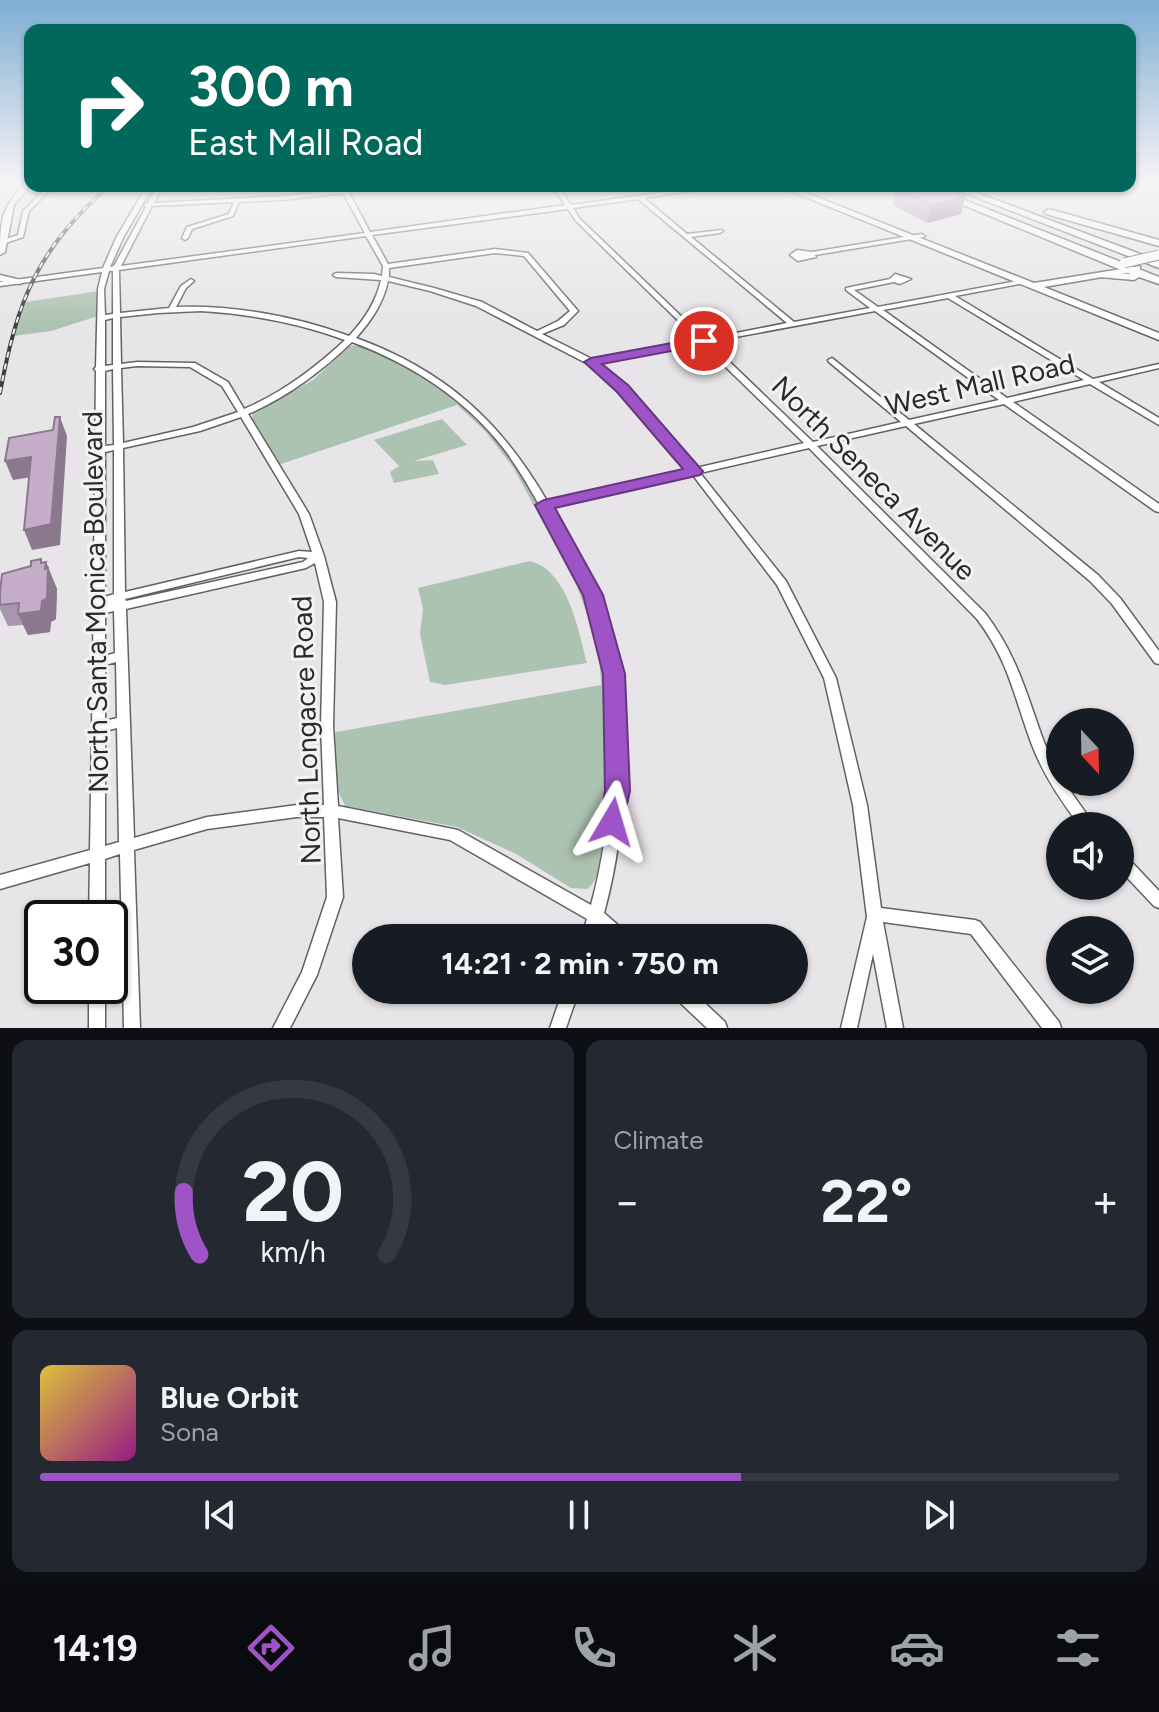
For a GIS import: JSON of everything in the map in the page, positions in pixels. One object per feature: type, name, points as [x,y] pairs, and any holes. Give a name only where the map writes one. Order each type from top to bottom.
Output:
[{"type":"highway","points":[[1026,228],[1128,266],[1159,282]]},
{"type":"highway","points":[[1042,228],[1159,273]]},
{"type":"highway","points":[[1063,228],[1159,264]]},
{"type":"highway","points":[[1105,228],[1155,243]]},
{"type":"highway","points":[[1074,247],[1091,257],[1096,264],[1092,269]]},
{"type":"highway","points":[[1104,275],[1159,282]]},
{"type":"main road","points":[[893,228],[1030,283],[1159,329]]},
{"type":"main road","points":[[1030,283],[1047,285],[1104,275],[1159,255]]},
{"type":"main road","points":[[1030,283],[1092,269],[1159,264]]},
{"type":"main road","points":[[0,281],[20,281]]},
{"type":"main road","points":[[1047,285],[1083,303]]},
{"type":"main road","points":[[1112,314],[1159,337]]},
{"type":"street","points":[[1,245],[21,236],[23,228]]},
{"type":"street","name":"North Santa Monica Boulevard","points":[[97,900],[98,369],[101,289],[104,270],[127,228]]},
{"type":"street","name":"North Santa Monica Boulevard","points":[[132,1028],[119,569],[116,269],[138,228]]},
{"type":"street","points":[[185,238],[189,228]]},
{"type":"street","points":[[99,450],[192,431],[243,416],[302,382],[351,340],[375,311],[386,280],[386,266],[364,228]]},
{"type":"street","points":[[20,281],[418,228]]},
{"type":"street","name":"North Seneca Avenue","points":[[588,228],[981,616],[1000,639],[1013,664],[1039,747],[1057,785],[1077,812]]},
{"type":"street","points":[[677,228],[792,324]]},
{"type":"street","points":[[687,236],[720,231]]},
{"type":"street","points":[[811,254],[917,237]]},
{"type":"street","points":[[386,266],[495,251],[526,254],[574,311],[561,323],[538,333]]},
{"type":"street","points":[[336,275],[374,276],[479,304],[591,362],[622,388],[694,471],[782,584],[830,678],[860,805],[874,914],[895,1028]]},
{"type":"street","points":[[894,280],[848,289],[1159,509]]},
{"type":"street","points":[[172,309],[183,287],[191,281]]},
{"type":"street","points":[[591,362],[948,295],[1030,283]]},
{"type":"street","points":[[101,289],[116,287]]},
{"type":"street","points":[[948,295],[1159,422]]},
{"type":"street","points":[[101,318],[172,309],[215,310],[262,316],[351,340],[402,361],[465,402],[500,437],[544,505],[593,595],[614,674],[617,791],[593,924]]},
{"type":"street","points":[[832,360],[1094,578],[1116,601],[1159,660]]},
{"type":"street","name":"North Longacre Road","points":[[98,369],[168,363],[192,365],[225,384],[304,514],[319,556],[330,602],[327,726],[334,811],[335,897],[309,975],[281,1028]]},
{"type":"street","name":"West Mall Road","points":[[544,505],[1159,366]]},
{"type":"street","points":[[99,415],[117,412]]},
{"type":"street","points":[[98,550],[119,547]]},
{"type":"street","points":[[98,606],[306,565],[319,556]]},
{"type":"street","points":[[98,574],[119,569]]},
{"type":"street","points":[[97,663],[121,656]]},
{"type":"street","points":[[97,728],[123,721]]},
{"type":"street","points":[[0,882],[207,823],[297,811],[334,811],[453,834],[605,924]]},
{"type":"street","points":[[1134,875],[1159,901]]},
{"type":"street","points":[[849,1028],[874,914]]},
{"type":"street","points":[[874,914],[975,927],[1053,1028]]},
{"type":"street","points":[[97,1004],[97,1028]]},
{"type":"street","points":[[558,1028],[566,1004]]},
{"type":"street","points":[[694,1004],[719,1028]]},
{"type":"green space","points":[[99,291],[98,316],[51,331],[14,336],[26,302]]},
{"type":"green space","points":[[359,345],[420,374],[466,408],[486,428],[541,507],[579,581],[602,649],[611,720],[606,837],[598,874],[587,889],[571,888],[516,854],[457,827],[345,806],[336,786],[336,732],[601,685],[598,644],[576,584],[513,467],[485,431],[457,405],[278,465],[252,419],[253,413],[313,380],[350,346]]},
{"type":"green space","points":[[442,419],[467,445],[414,461],[433,460],[439,474],[394,483],[390,472],[399,466],[374,440]]},
{"type":"green space","points":[[530,561],[554,576],[563,589],[587,663],[445,685],[430,682],[420,634],[423,609],[418,588]]},
{"type":"building","points":[[55,417],[60,417],[51,524],[24,530],[31,457],[5,461],[9,438],[53,430]]},
{"type":"building","points":[[41,559],[41,563],[46,562],[45,569],[48,568],[47,598],[42,601],[41,611],[18,614],[19,603],[0,605],[2,574],[31,566],[31,561]]},
{"type":"railway","points":[[0,393],[23,304],[47,255],[68,228]]},
{"type":"route","points":[[612,822],[617,791],[614,674],[593,595],[544,505],[694,471],[622,388],[591,362],[704,341]]}]
